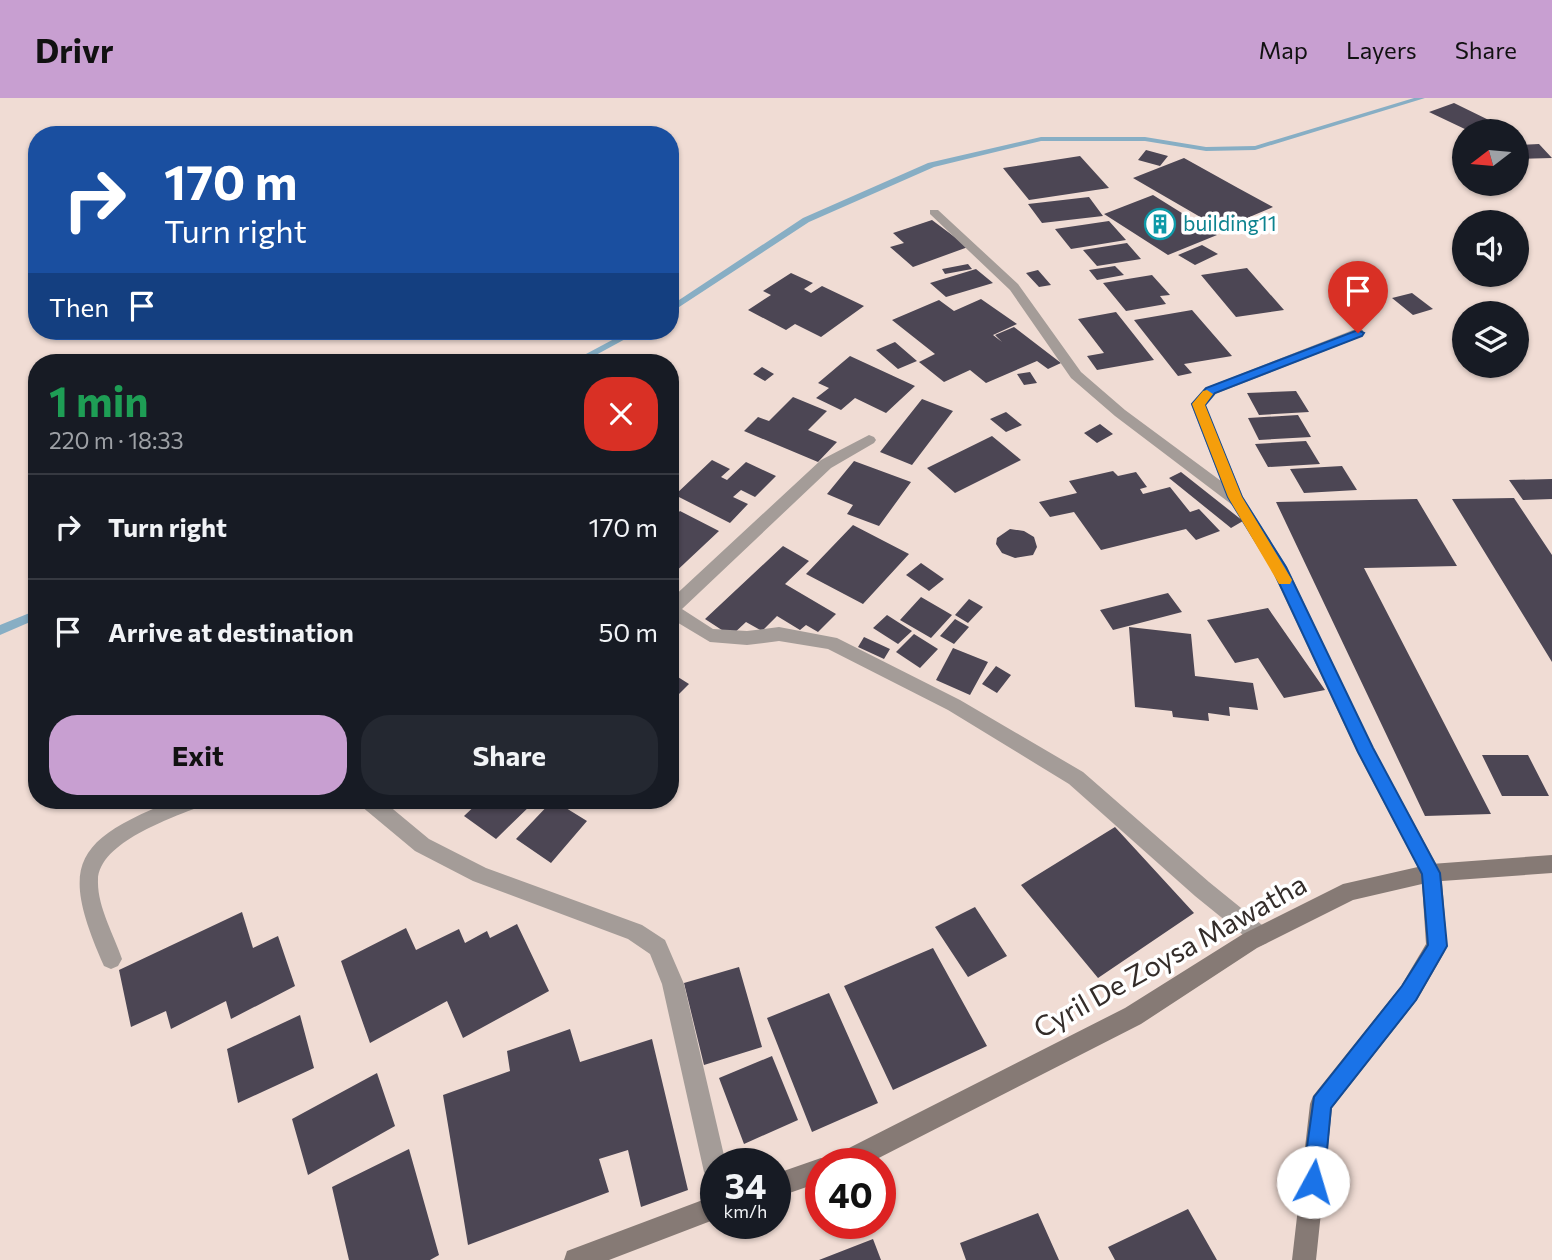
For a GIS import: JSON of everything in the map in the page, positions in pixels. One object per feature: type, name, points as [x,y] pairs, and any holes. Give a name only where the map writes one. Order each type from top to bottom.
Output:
[{"type":"street","points":[[934,212],[1014,287],[1076,375],[1120,413],[1235,497]]},
{"type":"street","points":[[1304,1260],[1321,1104],[1409,993],[1437,946],[1431,873],[1366,752],[1279,567],[1235,497],[1198,404],[1210,391],[1358,333]]},
{"type":"street","points":[[679,602],[826,464],[869,440]]},
{"type":"street","points":[[679,616],[710,635],[747,638],[779,634],[831,643],[954,705],[1076,778],[1202,889],[1261,936]]},
{"type":"street","points":[[111,960],[88,879],[97,854],[109,841],[175,809]]},
{"type":"street","points":[[379,809],[422,845],[480,875],[635,932],[658,947],[673,984],[711,1148]]},
{"type":"street","name":"Cyril De Zoysa Mawatha","points":[[869,1148],[1133,1016],[1261,936],[1350,891],[1431,873],[1552,864]]},
{"type":"street","points":[[576,1260],[700,1213]]},
{"type":"building","points":[[1454,103],[1487,119],[1452,119],[1452,123],[1429,112]]},
{"type":"building","points":[[1530,144],[1539,144],[1552,158],[1530,159]]},
{"type":"building","points":[[1146,150],[1168,156],[1160,166],[1138,160]]},
{"type":"building","points":[[1080,156],[1109,188],[1029,200],[1003,168]]},
{"type":"building","points":[[1184,158],[1273,207],[1221,229],[1133,178]]},
{"type":"building","name":"building11","points":[[1153,195],[1217,235],[1168,255],[1104,214]]},
{"type":"building","points":[[1089,197],[1103,216],[1042,223],[1028,204]]},
{"type":"building","points":[[932,220],[968,247],[913,267],[890,247],[904,243],[893,233]]},
{"type":"building","points":[[1109,221],[1126,240],[1071,249],[1055,229]]},
{"type":"building","points":[[1127,243],[1141,259],[1097,266],[1083,250]]},
{"type":"building","points":[[1202,245],[1218,254],[1195,265],[1178,255]]},
{"type":"building","points":[[968,264],[972,269],[945,274],[942,269]]},
{"type":"building","points":[[1115,266],[1124,275],[1097,280],[1089,270]]},
{"type":"building","points":[[1247,268],[1284,310],[1236,317],[1201,275]]},
{"type":"building","points":[[976,269],[993,283],[946,297],[930,283]]},
{"type":"building","points":[[1038,270],[1051,285],[1039,287],[1026,273]]},
{"type":"building","points":[[791,273],[813,283],[804,289],[811,293],[822,286],[864,306],[821,337],[795,324],[786,330],[748,310],[771,295],[763,291]]},
{"type":"building","points":[[1152,275],[1170,295],[1160,296],[1166,304],[1126,311],[1103,283]]},
{"type":"building","points":[[1412,293],[1433,309],[1413,315],[1392,298]]},
{"type":"building","points":[[981,299],[1017,324],[993,335],[1002,342],[995,335],[1014,327],[1061,363],[1048,369],[1037,361],[986,383],[970,370],[944,382],[919,362],[935,354],[892,320],[939,300],[954,311]]},
{"type":"building","points":[[1192,310],[1232,356],[1184,364],[1192,373],[1178,376],[1134,320]]},
{"type":"building","points":[[1116,312],[1154,360],[1097,370],[1087,356],[1104,353],[1078,319]]},
{"type":"building","points":[[895,342],[917,361],[898,369],[876,350]]},
{"type":"building","points":[[850,356],[915,386],[886,413],[855,398],[841,410],[816,398],[829,388],[818,383]]},
{"type":"building","points":[[762,367],[774,374],[765,381],[753,374]]},
{"type":"building","points":[[1030,372],[1037,383],[1024,385],[1017,374]]},
{"type":"building","points":[[1296,391],[1309,412],[1259,415],[1247,393]]},
{"type":"building","points":[[793,397],[827,411],[808,430],[837,442],[818,462],[744,431],[758,417],[769,421]]},
{"type":"building","points":[[922,399],[953,411],[912,465],[880,452]]},
{"type":"building","points":[[1006,412],[1022,425],[1006,432],[990,419]]},
{"type":"building","points":[[1298,415],[1311,437],[1259,440],[1248,418]]},
{"type":"building","points":[[1100,424],[1113,434],[1097,443],[1084,433]]},
{"type":"building","points":[[992,436],[1021,460],[955,493],[927,468]]},
{"type":"building","points":[[1306,441],[1320,464],[1268,467],[1255,444]]},
{"type":"building","points":[[712,460],[730,469],[721,477],[727,480],[746,462],[776,476],[755,497],[741,490],[733,497],[748,504],[730,523],[679,497],[679,491]]},
{"type":"building","points":[[854,461],[911,482],[879,526],[847,514],[853,505],[827,494]]},
{"type":"building","points":[[1342,466],[1357,490],[1304,493],[1290,469]]},
{"type":"building","points":[[1113,471],[1118,476],[1136,472],[1147,487],[1140,489],[1143,494],[1170,487],[1190,512],[1199,509],[1220,531],[1196,540],[1186,529],[1101,550],[1074,512],[1050,517],[1039,502],[1077,493],[1069,481]]},
{"type":"building","points":[[1181,472],[1243,521],[1231,528],[1169,478]]},
{"type":"building","points":[[1552,479],[1552,499],[1523,500],[1509,480]]},
{"type":"building","points":[[1514,498],[1552,555],[1552,662],[1452,499]]},
{"type":"building","points":[[1417,499],[1457,566],[1364,568],[1491,814],[1425,816],[1276,502]]},
{"type":"building","points":[[679,512],[719,531],[679,569]]},
{"type":"building","points":[[853,525],[909,554],[863,604],[806,574]]},
{"type":"building","points":[[1010,529],[1024,531],[1034,537],[1037,547],[1033,555],[1015,558],[1002,553],[996,544],[997,538]]},
{"type":"building","points":[[783,546],[809,561],[785,584],[836,614],[818,632],[806,625],[800,630],[777,616],[762,631],[746,622],[731,636],[705,619]]},
{"type":"building","points":[[921,563],[944,579],[929,591],[906,575]]},
{"type":"building","points":[[1168,593],[1182,612],[1113,630],[1100,610]]},
{"type":"building","points":[[921,597],[952,615],[931,638],[900,620]]},
{"type":"building","points":[[969,599],[983,607],[968,623],[955,615]]},
{"type":"building","points":[[1268,608],[1325,690],[1284,698],[1258,658],[1235,663],[1207,620]]},
{"type":"building","points":[[887,615],[912,631],[898,644],[873,628]]},
{"type":"building","points":[[955,619],[969,627],[954,644],[940,636]]},
{"type":"building","points":[[1129,627],[1191,634],[1195,676],[1253,683],[1258,710],[1229,707],[1230,716],[1208,713],[1209,721],[1173,717],[1172,711],[1135,707]]},
{"type":"building","points":[[914,634],[938,649],[920,668],[896,652]]},
{"type":"building","points":[[864,637],[890,649],[884,659],[858,647]]},
{"type":"building","points":[[953,648],[988,662],[970,695],[936,680]]},
{"type":"building","points":[[996,666],[1011,675],[997,693],[982,684]]},
{"type":"building","points":[[679,678],[689,684],[679,694]]},
{"type":"building","points":[[1482,755],[1528,755],[1549,796],[1502,796]]},
{"type":"building","points":[[471,809],[527,809],[496,839],[464,816]]},
{"type":"building","points":[[544,809],[568,809],[587,821],[551,863],[516,839]]},
{"type":"building","points":[[1115,827],[1194,913],[1098,978],[1021,885]]},
{"type":"building","points":[[975,907],[1007,956],[968,977],[935,927]]},
{"type":"building","points":[[242,912],[253,948],[278,936],[295,986],[231,1019],[226,1001],[171,1029],[166,1011],[131,1027],[119,970]]},
{"type":"building","points":[[517,924],[549,991],[463,1038],[447,1001],[370,1043],[341,961],[406,928],[416,950],[459,929],[465,943],[487,931],[490,938]]},
{"type":"building","points":[[933,948],[987,1046],[893,1090],[844,986]]},
{"type":"building","points":[[739,967],[762,1047],[704,1065],[684,983]]},
{"type":"building","points":[[829,993],[878,1103],[812,1132],[767,1018]]},
{"type":"building","points":[[300,1015],[314,1068],[238,1103],[227,1049]]},
{"type":"building","points":[[570,1029],[580,1062],[652,1039],[688,1190],[641,1207],[628,1150],[599,1159],[609,1192],[468,1245],[443,1095],[510,1071],[507,1051]]},
{"type":"building","points":[[772,1056],[798,1120],[744,1144],[719,1078]]},
{"type":"building","points":[[377,1073],[395,1126],[308,1175],[292,1119]]},
{"type":"building","points":[[409,1149],[439,1255],[430,1260],[349,1260],[332,1187]]},
{"type":"building","points":[[1188,1209],[1217,1260],[1115,1260],[1108,1247]]},
{"type":"building","points":[[1038,1213],[1059,1260],[966,1260],[960,1243]]},
{"type":"building","points":[[873,1239],[881,1260],[819,1260]]},
{"type":"waterway","points":[[679,304],[806,220],[931,165],[1041,139],[1145,139],[1206,149],[1255,148],[1421,98]]},
{"type":"waterway","points":[[591,354],[618,340]]},
{"type":"waterway","points":[[0,630],[28,618]]},
{"type":"slow traffic","points":[[1207,394],[1198,404],[1235,497],[1285,580]]},
{"type":"place","name":"building11","points":[[1160,224]]},
{"type":"route","points":[[1313,1182],[1321,1104],[1409,993],[1437,946],[1431,873],[1366,752],[1279,567],[1235,497],[1198,404],[1210,391],[1358,333]]}]
